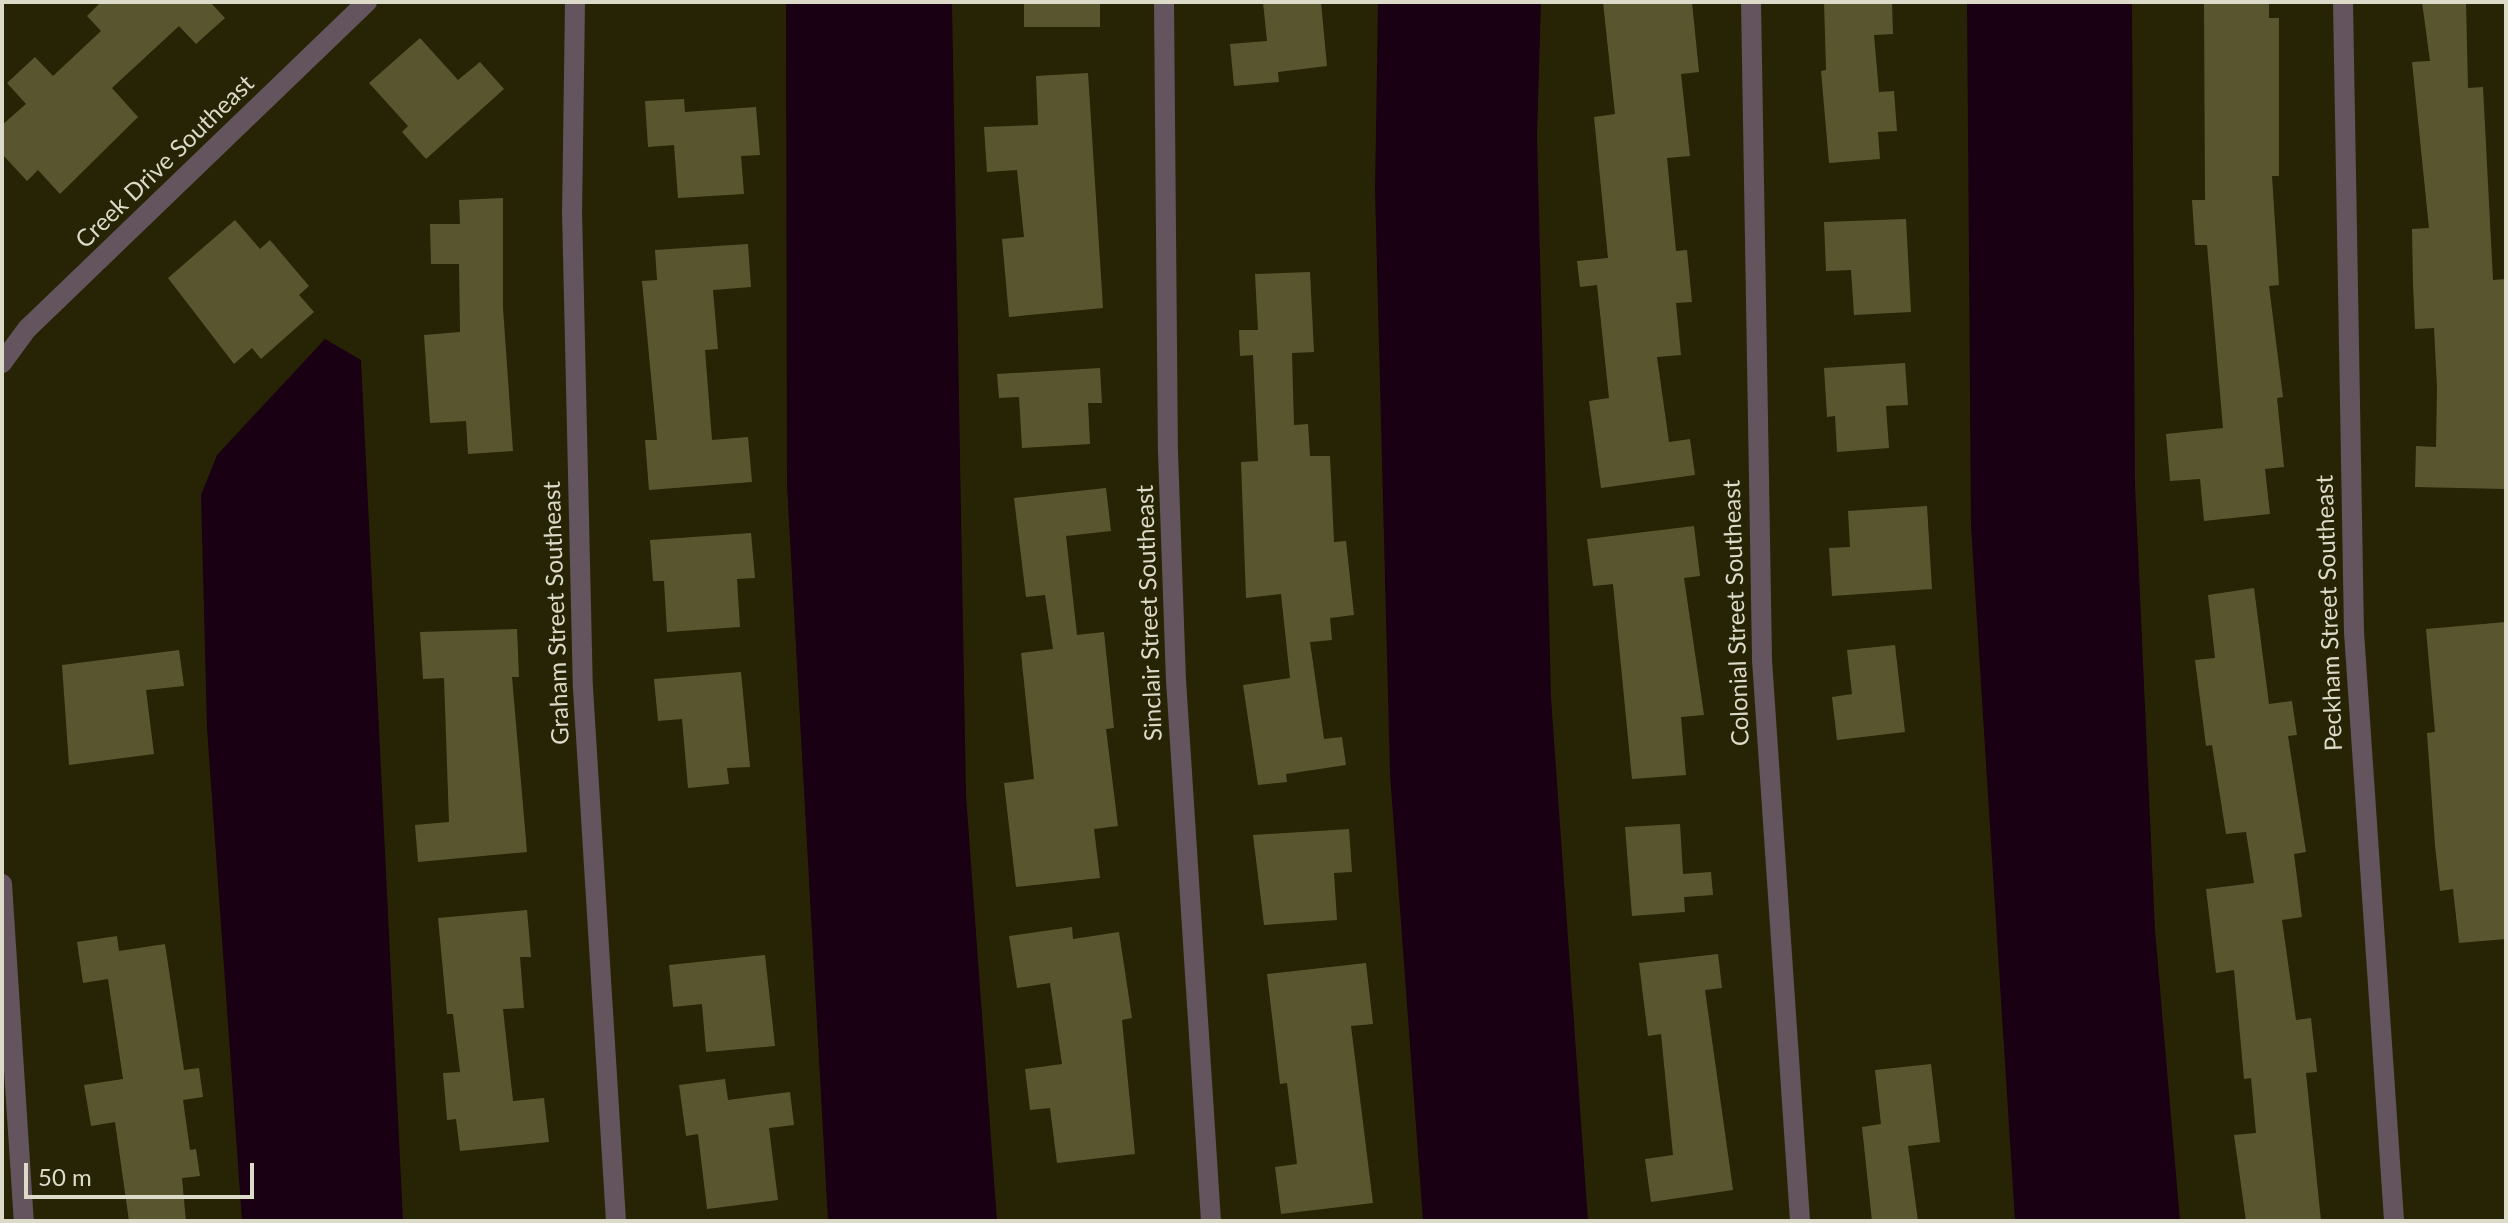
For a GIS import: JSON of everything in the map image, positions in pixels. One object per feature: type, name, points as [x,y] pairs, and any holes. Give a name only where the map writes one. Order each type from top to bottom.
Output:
[{"type":"street","name":"Creek Drive Southeast","points":[[2,363],[27,329],[367,2]]},
{"type":"street","name":"Graham Street Southeast","points":[[575,2],[572,210],[583,688],[616,1221]]},
{"type":"street","name":"Sinclair Street Southeast","points":[[1164,2],[1164,253],[1175,665],[1211,1221]]},
{"type":"street","name":"Colonial Street Southeast","points":[[1751,2],[1762,660],[1800,1221]]},
{"type":"street","name":"Peckham Street Southeast","points":[[2343,2],[2354,632],[2394,1221]]},
{"type":"street","points":[[2,884],[24,1221]]},
{"type":"shaded area","points":[[786,2],[952,2],[966,795],[997,1221],[828,1221],[787,486]]},
{"type":"shaded area","points":[[1378,2],[1541,2],[1537,136],[1551,697],[1588,1221],[1423,1221],[1390,774],[1375,190]]},
{"type":"shaded area","points":[[1967,2],[2132,2],[2135,484],[2155,930],[2180,1221],[2015,1221],[1971,527]]},
{"type":"shaded area","points":[[325,339],[361,360],[403,1221],[242,1221],[207,728],[201,495],[217,455]]},
{"type":"building","points":[[101,2],[210,2],[225,18],[196,44],[179,26],[112,88],[138,117],[60,194],[38,170],[27,181],[2,154],[2,125],[26,104],[7,83],[35,57],[53,76],[101,31],[87,16]]},
{"type":"building","points":[[1024,2],[1100,2],[1100,27],[1024,27]]},
{"type":"building","points":[[1263,2],[1321,2],[1327,66],[1278,72],[1279,82],[1234,86],[1230,44],[1267,41]]},
{"type":"building","points":[[1603,2],[1692,2],[1699,72],[1681,74],[1690,156],[1667,158],[1676,251],[1687,250],[1692,302],[1676,303],[1681,355],[1657,357],[1669,442],[1690,439],[1695,475],[1601,488],[1589,401],[1609,398],[1597,285],[1580,287],[1577,261],[1608,258],[1594,117],[1615,114]]},
{"type":"building","points":[[1824,2],[1892,2],[1893,34],[1874,35],[1879,92],[1894,91],[1897,131],[1878,132],[1880,159],[1829,163],[1821,71],[1826,70]]},
{"type":"building","points":[[2204,2],[2269,2],[2269,18],[2279,18],[2279,176],[2272,176],[2279,285],[2269,286],[2283,397],[2277,398],[2284,467],[2265,469],[2270,514],[2204,521],[2200,479],[2170,481],[2166,434],[2223,428],[2207,245],[2195,245],[2192,200],[2205,200]]},
{"type":"building","points":[[2422,2],[2466,2],[2468,88],[2483,87],[2493,280],[2506,279],[2506,489],[2415,487],[2416,446],[2436,447],[2437,387],[2434,328],[2415,329],[2413,284],[2412,229],[2429,228],[2412,62],[2430,61]]},
{"type":"building","points":[[420,38],[458,80],[480,62],[504,89],[426,159],[402,132],[408,126],[369,83]]},
{"type":"building","points":[[1088,73],[1103,308],[1009,317],[1002,239],[1024,237],[1017,170],[987,172],[984,127],[1038,125],[1036,76]]},
{"type":"building","points":[[684,99],[685,112],[756,107],[760,155],[741,156],[744,194],[678,198],[674,145],[648,147],[645,101]]},
{"type":"building","points":[[503,198],[503,308],[513,451],[468,454],[466,421],[430,423],[424,335],[460,332],[459,264],[431,264],[430,224],[460,224],[459,200]]},
{"type":"building","points":[[1906,219],[1911,312],[1854,315],[1851,270],[1826,271],[1824,222]]},
{"type":"building","points":[[235,220],[260,249],[270,240],[309,286],[299,295],[314,312],[261,359],[252,348],[234,364],[168,278]]},
{"type":"building","points":[[748,244],[751,287],[713,290],[718,349],[705,350],[712,440],[748,437],[752,482],[649,490],[645,440],[657,440],[642,281],[657,280],[655,250]]},
{"type":"building","points":[[1310,272],[1314,352],[1292,353],[1294,425],[1308,424],[1310,456],[1330,456],[1334,542],[1346,541],[1354,615],[1330,618],[1332,640],[1310,642],[1324,739],[1342,737],[1346,765],[1286,774],[1287,782],[1258,785],[1243,685],[1290,678],[1281,594],[1246,598],[1241,462],[1258,461],[1253,355],[1240,356],[1239,330],[1258,330],[1255,274]]},
{"type":"building","points":[[1905,363],[1908,405],[1886,406],[1889,448],[1837,452],[1835,416],[1827,417],[1824,368]]},
{"type":"building","points":[[1100,368],[1102,403],[1088,403],[1090,444],[1022,448],[1019,397],[999,398],[997,374]]},
{"type":"building","points":[[1106,488],[1111,531],[1066,536],[1077,635],[1104,632],[1114,728],[1106,729],[1118,826],[1094,829],[1100,878],[1016,887],[1004,783],[1034,779],[1021,653],[1053,649],[1045,595],[1026,597],[1014,498]]},
{"type":"building","points":[[1927,506],[1932,589],[1832,596],[1829,548],[1850,547],[1848,511]]},
{"type":"building","points":[[1694,526],[1700,576],[1684,578],[1704,715],[1681,717],[1686,775],[1632,779],[1613,584],[1593,586],[1587,539]]},
{"type":"building","points":[[751,533],[755,578],[737,579],[740,627],[667,632],[664,581],[653,581],[650,540]]},
{"type":"building","points":[[2254,588],[2269,704],[2292,701],[2297,735],[2288,736],[2306,852],[2294,854],[2302,917],[2282,920],[2296,1020],[2311,1018],[2317,1072],[2306,1073],[2321,1221],[2246,1221],[2234,1135],[2256,1133],[2251,1078],[2244,1079],[2234,970],[2216,973],[2206,889],[2254,883],[2246,832],[2226,834],[2212,745],[2206,746],[2195,660],[2215,658],[2208,595]]},
{"type":"building","points":[[2506,622],[2506,939],[2459,943],[2453,889],[2440,891],[2435,845],[2427,733],[2435,732],[2426,629]]},
{"type":"building","points":[[517,629],[519,677],[512,677],[527,852],[418,862],[415,825],[449,822],[444,678],[423,679],[420,632]]},
{"type":"building","points":[[1895,645],[1905,732],[1837,740],[1832,697],[1852,694],[1847,650]]},
{"type":"building","points":[[179,650],[184,686],[146,690],[154,754],[69,765],[62,665]]},
{"type":"building","points":[[741,672],[750,767],[727,768],[729,784],[688,788],[682,719],[658,721],[654,679]]},
{"type":"building","points":[[1680,824],[1683,874],[1711,872],[1713,895],[1684,897],[1685,912],[1632,916],[1625,827]]},
{"type":"building","points":[[1349,829],[1352,872],[1334,873],[1337,920],[1264,925],[1253,835]]},
{"type":"building","points":[[527,910],[531,957],[520,957],[524,1008],[503,1009],[513,1101],[544,1098],[549,1142],[460,1151],[456,1119],[447,1120],[443,1073],[460,1072],[453,1014],[447,1014],[438,918]]},
{"type":"building","points":[[1072,927],[1073,939],[1119,932],[1132,1018],[1122,1020],[1135,1154],[1057,1163],[1050,1108],[1030,1110],[1025,1069],[1062,1064],[1050,983],[1017,988],[1009,936]]},
{"type":"building","points":[[117,936],[119,951],[165,944],[184,1070],[199,1068],[203,1097],[183,1100],[190,1150],[196,1149],[200,1176],[182,1178],[186,1221],[129,1221],[115,1122],[91,1126],[84,1085],[123,1079],[108,979],[83,983],[77,942]]},
{"type":"building","points":[[1718,954],[1722,988],[1705,990],[1733,1190],[1651,1202],[1645,1159],[1673,1155],[1661,1034],[1648,1036],[1639,963]]},
{"type":"building","points":[[765,955],[775,1046],[706,1052],[702,1004],[673,1007],[669,965]]},
{"type":"building","points":[[1366,963],[1373,1024],[1351,1026],[1373,1203],[1281,1214],[1275,1167],[1297,1164],[1287,1083],[1280,1084],[1267,974]]},
{"type":"building","points":[[1931,1064],[1940,1142],[1908,1146],[1918,1221],[1872,1221],[1862,1127],[1881,1124],[1875,1070]]},
{"type":"building","points":[[725,1079],[728,1100],[790,1092],[794,1125],[769,1128],[778,1200],[707,1209],[698,1134],[686,1136],[679,1085]]}]
